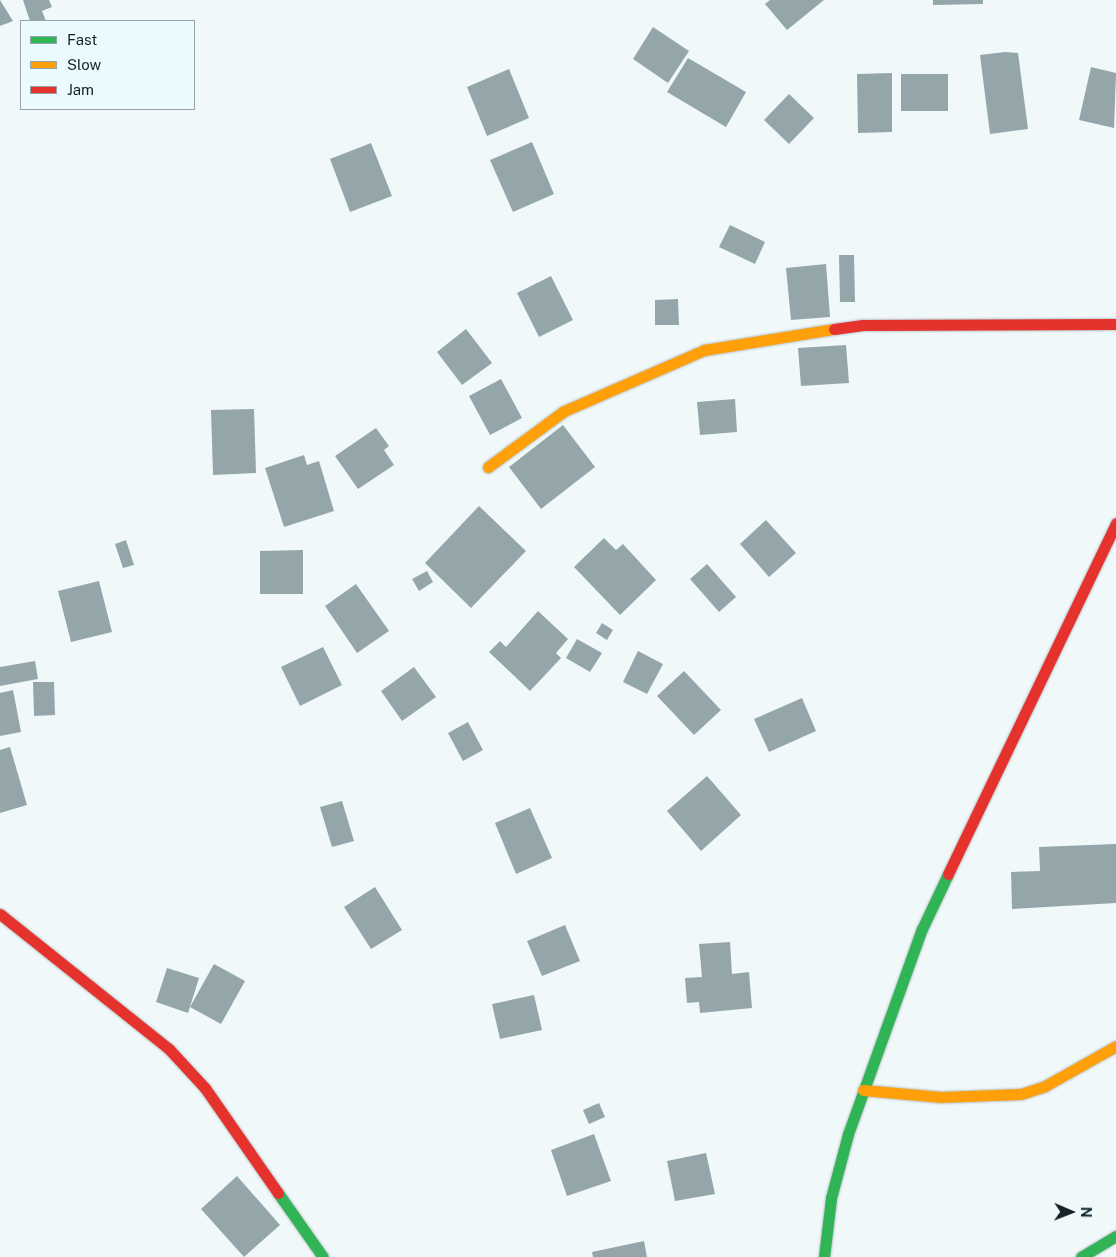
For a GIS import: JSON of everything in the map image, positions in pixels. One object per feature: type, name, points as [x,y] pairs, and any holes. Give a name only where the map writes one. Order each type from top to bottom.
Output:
[{"type":"street","points":[[488,467],[564,411],[704,350],[862,325],[983,328],[1116,324]]},
{"type":"street","points":[[824,1257],[838,1168],[863,1090],[930,912],[1116,523]]},
{"type":"street","points":[[0,914],[37,948],[124,1010],[169,1049],[205,1088],[323,1257]]},
{"type":"street","points":[[863,1090],[941,1097],[1021,1094],[1045,1086],[1116,1046]]},
{"type":"street","points":[[1081,1257],[1116,1236]]},
{"type":"building","points":[[0,0],[13,21],[0,26]]},
{"type":"building","points":[[23,0],[49,0],[52,7],[42,11],[46,20],[30,20]]},
{"type":"building","points":[[770,0],[824,0],[787,30],[765,4]]},
{"type":"building","points":[[933,0],[983,0],[983,4],[933,5]]},
{"type":"building","points":[[653,27],[689,51],[668,83],[633,59]]},
{"type":"building","points":[[1005,52],[1018,53],[1028,129],[990,134],[980,55]]},
{"type":"building","points":[[688,58],[746,92],[726,127],[667,92]]},
{"type":"building","points":[[1091,67],[1116,73],[1114,128],[1079,120]]},
{"type":"building","points":[[509,69],[529,118],[487,136],[467,87]]},
{"type":"building","points":[[892,73],[892,132],[858,133],[857,74]]},
{"type":"building","points":[[901,74],[948,74],[948,111],[901,111]]},
{"type":"building","points":[[789,94],[814,118],[789,144],[764,120]]},
{"type":"building","points":[[532,142],[554,194],[513,212],[490,160]]},
{"type":"building","points":[[371,143],[392,196],[350,212],[330,159]]},
{"type":"building","points":[[730,225],[765,242],[755,264],[719,247]]},
{"type":"building","points":[[839,255],[854,255],[855,302],[840,302]]},
{"type":"building","points":[[826,264],[830,317],[791,320],[786,268]]},
{"type":"building","points":[[551,276],[573,320],[539,337],[517,293]]},
{"type":"building","points":[[678,299],[679,325],[655,325],[655,300]]},
{"type":"building","points":[[466,329],[492,363],[462,385],[437,352]]},
{"type":"building","points":[[846,345],[849,383],[801,386],[798,348]]},
{"type":"building","points":[[501,379],[522,418],[490,435],[469,396]]},
{"type":"building","points":[[735,399],[737,432],[700,435],[697,402]]},
{"type":"building","points":[[254,409],[256,473],[213,475],[211,410]]},
{"type":"building","points":[[563,425],[595,467],[541,509],[509,467]]},
{"type":"building","points":[[376,428],[389,446],[384,450],[394,465],[358,489],[335,456]]},
{"type":"building","points":[[304,455],[307,465],[319,461],[334,511],[284,527],[265,468]]},
{"type":"building","points":[[479,506],[526,551],[471,608],[425,563]]},
{"type":"building","points":[[766,520],[796,553],[769,577],[740,544]]},
{"type":"building","points":[[604,538],[616,550],[623,544],[656,580],[620,615],[574,567]]},
{"type":"building","points":[[126,540],[134,565],[123,568],[115,544]]},
{"type":"building","points":[[303,550],[303,594],[260,594],[260,551]]},
{"type":"building","points":[[707,564],[736,597],[719,612],[690,579]]},
{"type":"building","points":[[427,571],[433,582],[419,591],[412,579]]},
{"type":"building","points":[[99,581],[112,632],[71,642],[58,591]]},
{"type":"building","points":[[356,584],[389,631],[357,653],[325,606]]},
{"type":"building","points":[[538,611],[568,639],[556,653],[561,658],[530,691],[489,652],[500,641],[506,647]]},
{"type":"building","points":[[602,623],[613,630],[607,640],[596,633]]},
{"type":"building","points":[[577,639],[602,653],[590,672],[566,658]]},
{"type":"building","points":[[323,647],[342,685],[300,706],[281,667]]},
{"type":"building","points":[[638,651],[663,664],[647,694],[623,682]]},
{"type":"building","points":[[35,661],[38,679],[0,686],[0,667]]},
{"type":"building","points":[[414,667],[436,697],[402,721],[381,691]]},
{"type":"building","points":[[684,671],[721,710],[694,735],[657,696]]},
{"type":"building","points":[[33,682],[54,682],[55,715],[34,716]]},
{"type":"building","points":[[13,690],[21,732],[0,736],[0,693]]},
{"type":"building","points":[[802,698],[816,731],[769,752],[754,719]]},
{"type":"building","points":[[468,722],[483,750],[463,761],[448,733]]},
{"type":"building","points":[[10,747],[27,805],[0,813],[0,750]]},
{"type":"building","points":[[707,776],[741,815],[701,851],[667,811]]},
{"type":"building","points":[[342,801],[354,841],[332,847],[320,807]]},
{"type":"building","points":[[530,808],[552,858],[516,874],[495,823]]},
{"type":"building","points":[[1116,844],[1116,903],[1012,909],[1011,872],[1040,871],[1039,847]]},
{"type":"building","points":[[375,887],[402,930],[371,949],[344,907]]},
{"type":"building","points":[[565,925],[580,961],[542,976],[527,941]]},
{"type":"building","points":[[730,942],[732,974],[749,972],[752,1008],[700,1013],[699,1002],[687,1003],[685,978],[702,977],[699,944]]},
{"type":"building","points":[[214,964],[245,981],[221,1024],[190,1007]]},
{"type":"building","points":[[167,968],[199,978],[188,1013],[156,1002]]},
{"type":"building","points":[[534,995],[542,1030],[500,1039],[492,1004]]},
{"type":"building","points":[[599,1103],[605,1117],[589,1124],[583,1110]]},
{"type":"building","points":[[594,1134],[611,1181],[567,1196],[551,1150]]},
{"type":"building","points":[[706,1153],[715,1194],[675,1201],[667,1161]]},
{"type":"building","points":[[237,1176],[280,1225],[244,1257],[201,1209]]},
{"type":"building","points":[[644,1241],[647,1257],[593,1257],[592,1252]]},
{"type":"traffic: fast","points":[[824,1257],[831,1198],[848,1134],[922,929],[948,874]]},
{"type":"traffic: fast","points":[[278,1193],[323,1257]]},
{"type":"traffic: fast","points":[[1081,1257],[1116,1236]]},
{"type":"traffic: slow","points":[[488,467],[564,411],[704,350],[834,329]]},
{"type":"traffic: slow","points":[[863,1090],[941,1097],[1021,1094],[1045,1086],[1116,1046]]},
{"type":"traffic: jam","points":[[834,329],[863,325],[1116,324]]},
{"type":"traffic: jam","points":[[948,874],[1116,523]]},
{"type":"traffic: jam","points":[[0,914],[169,1049],[205,1088],[278,1193]]}]
